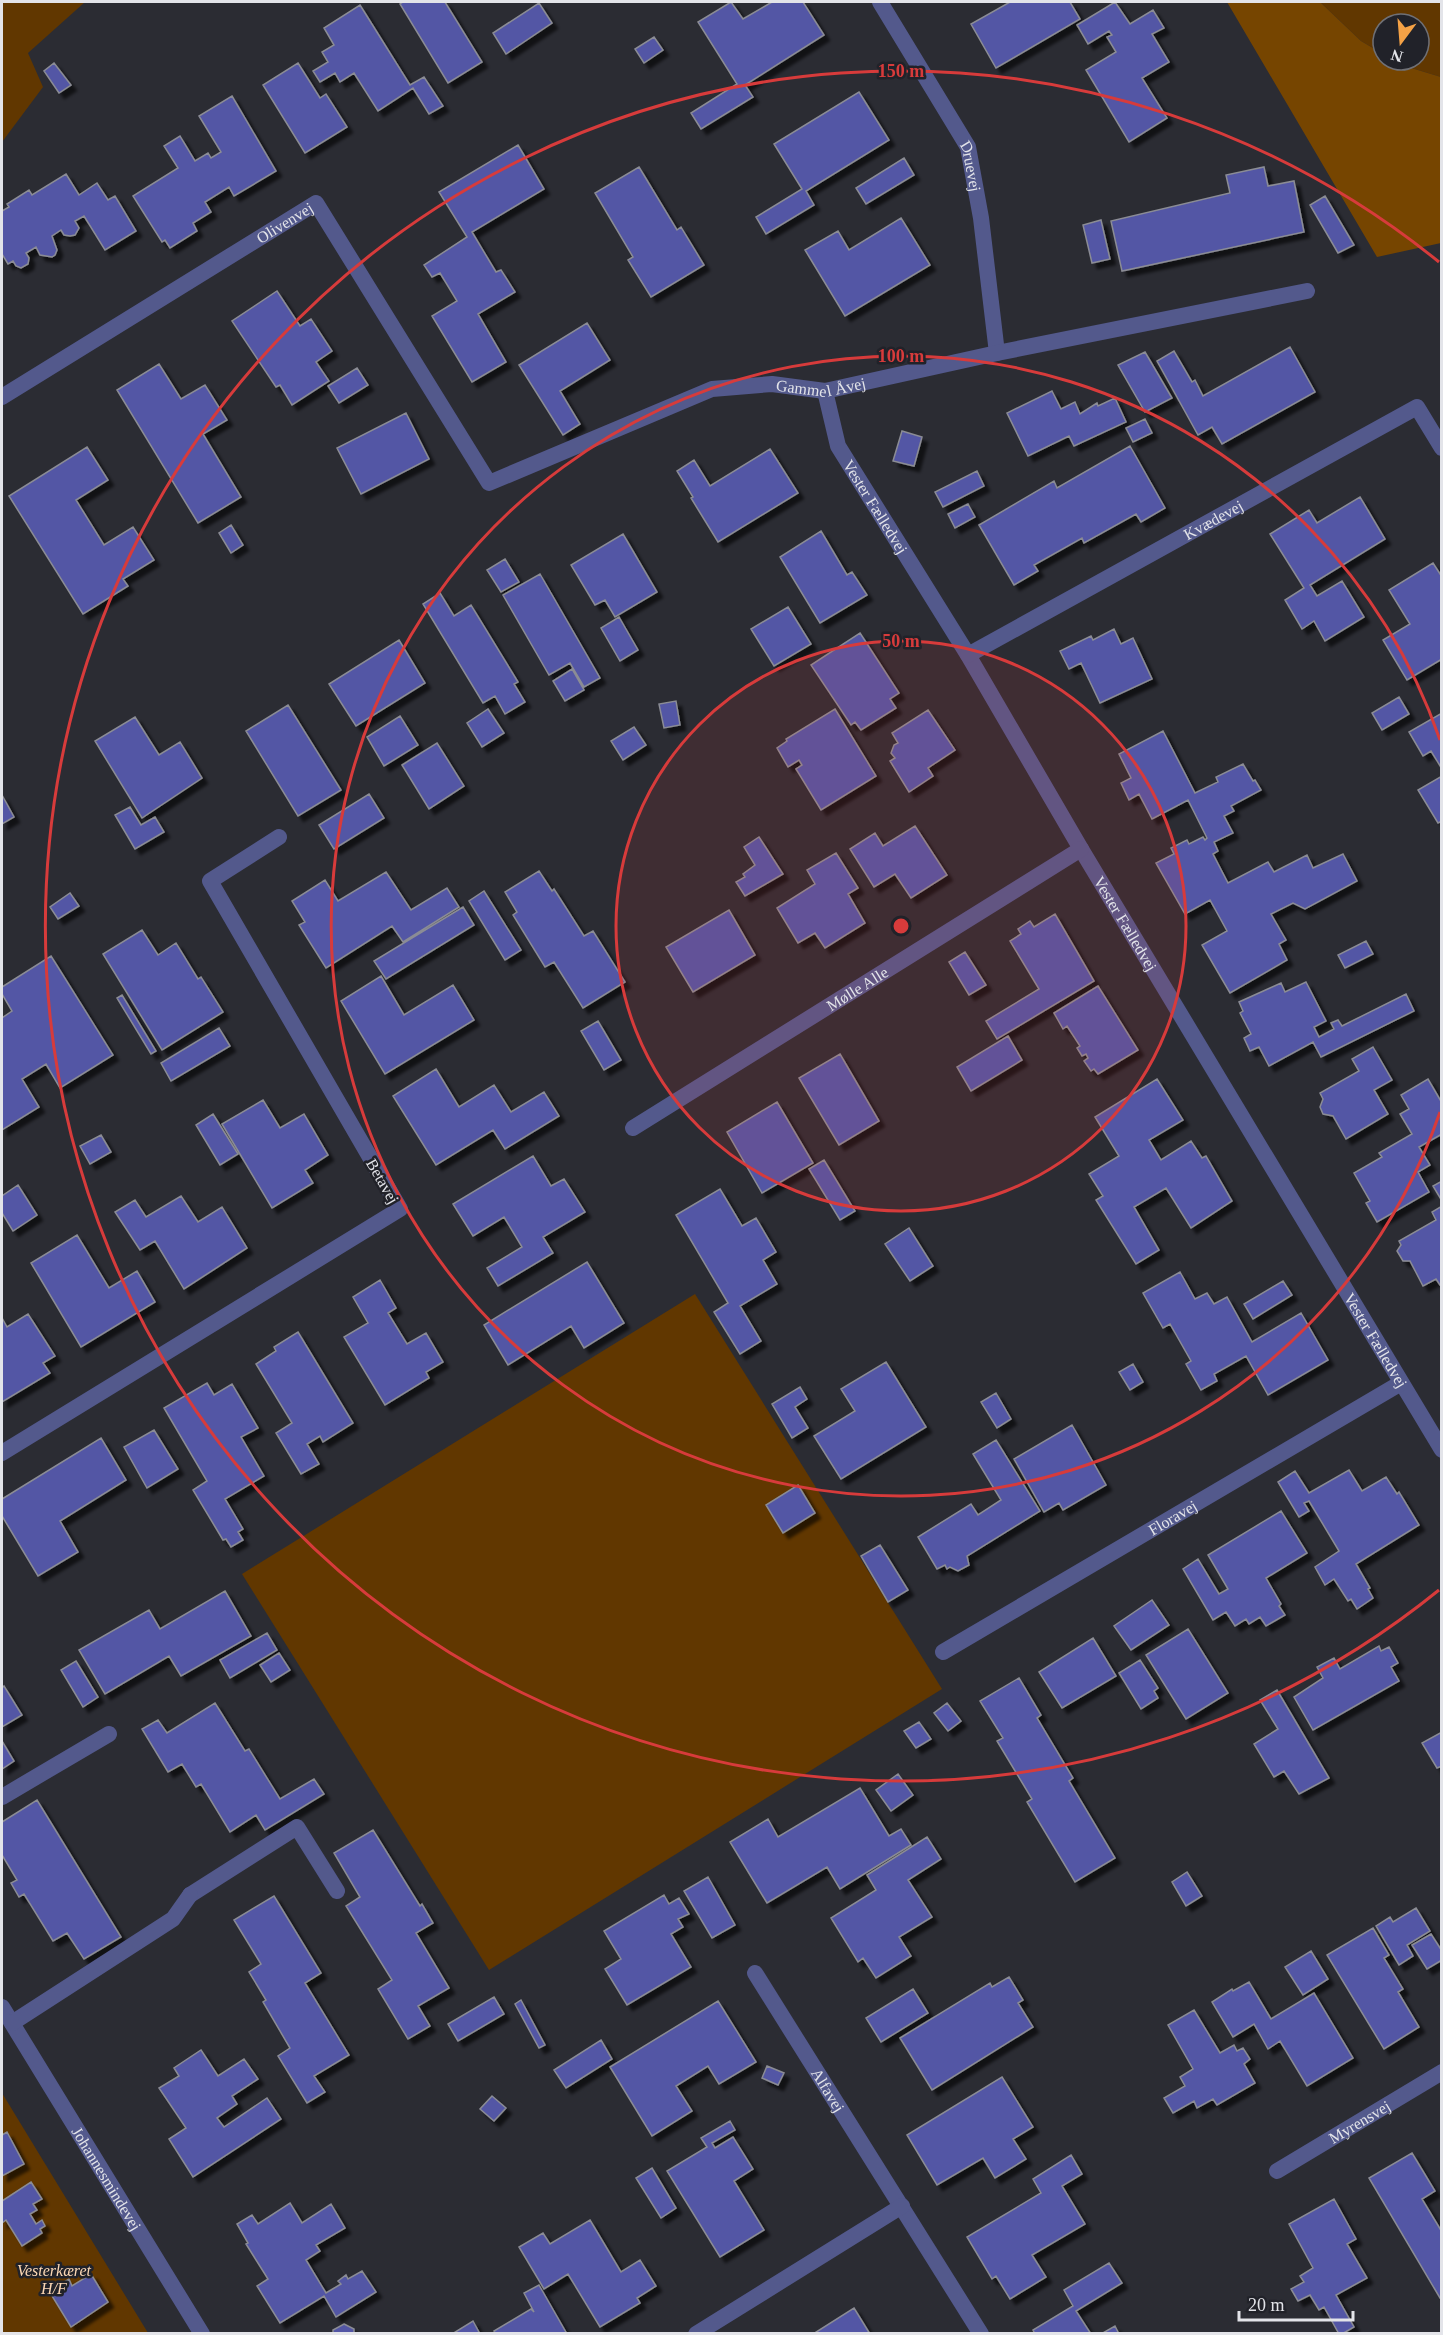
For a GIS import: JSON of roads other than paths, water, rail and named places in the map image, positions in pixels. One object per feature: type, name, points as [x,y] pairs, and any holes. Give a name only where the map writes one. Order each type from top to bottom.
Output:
[{"type":"street","name":"Druevej","points":[[880,2],[968,147],[981,218],[997,353]]},
{"type":"street","name":"Olivenvej","points":[[2,397],[316,202],[489,483]]},
{"type":"street","name":"Gammel Åvej","points":[[489,483],[712,389],[772,384],[825,391],[997,353],[1307,291]]},
{"type":"street","name":"Vester Fælledvej","points":[[825,391],[838,446],[968,655],[1081,849],[1442,1450]]},
{"type":"street","name":"Kvædevej","points":[[968,655],[1417,407],[1442,448]]},
{"type":"street","name":"Betavej","points":[[2,1453],[400,1209],[210,880],[279,837]]},
{"type":"street","name":"Mølle Alle","points":[[633,1128],[1081,849]]},
{"type":"street","name":"Floravej","points":[[943,1653],[1401,1383]]},
{"type":"street","points":[[2,1797],[109,1734]]},
{"type":"street","points":[[12,2023],[173,1920],[190,1895],[297,1827],[338,1891]]},
{"type":"street","name":"Alfavej","points":[[755,1973],[981,2334]]},
{"type":"street","name":"Johannesmindevej","points":[[2,2007],[201,2334]]},
{"type":"street","name":"Myrensvej","points":[[1277,2171],[1442,2072]]},
{"type":"street","points":[[696,2334],[902,2206]]},
{"type":"park label","name":"Vesterkæret H/F","points":[[54,2279]]}]
